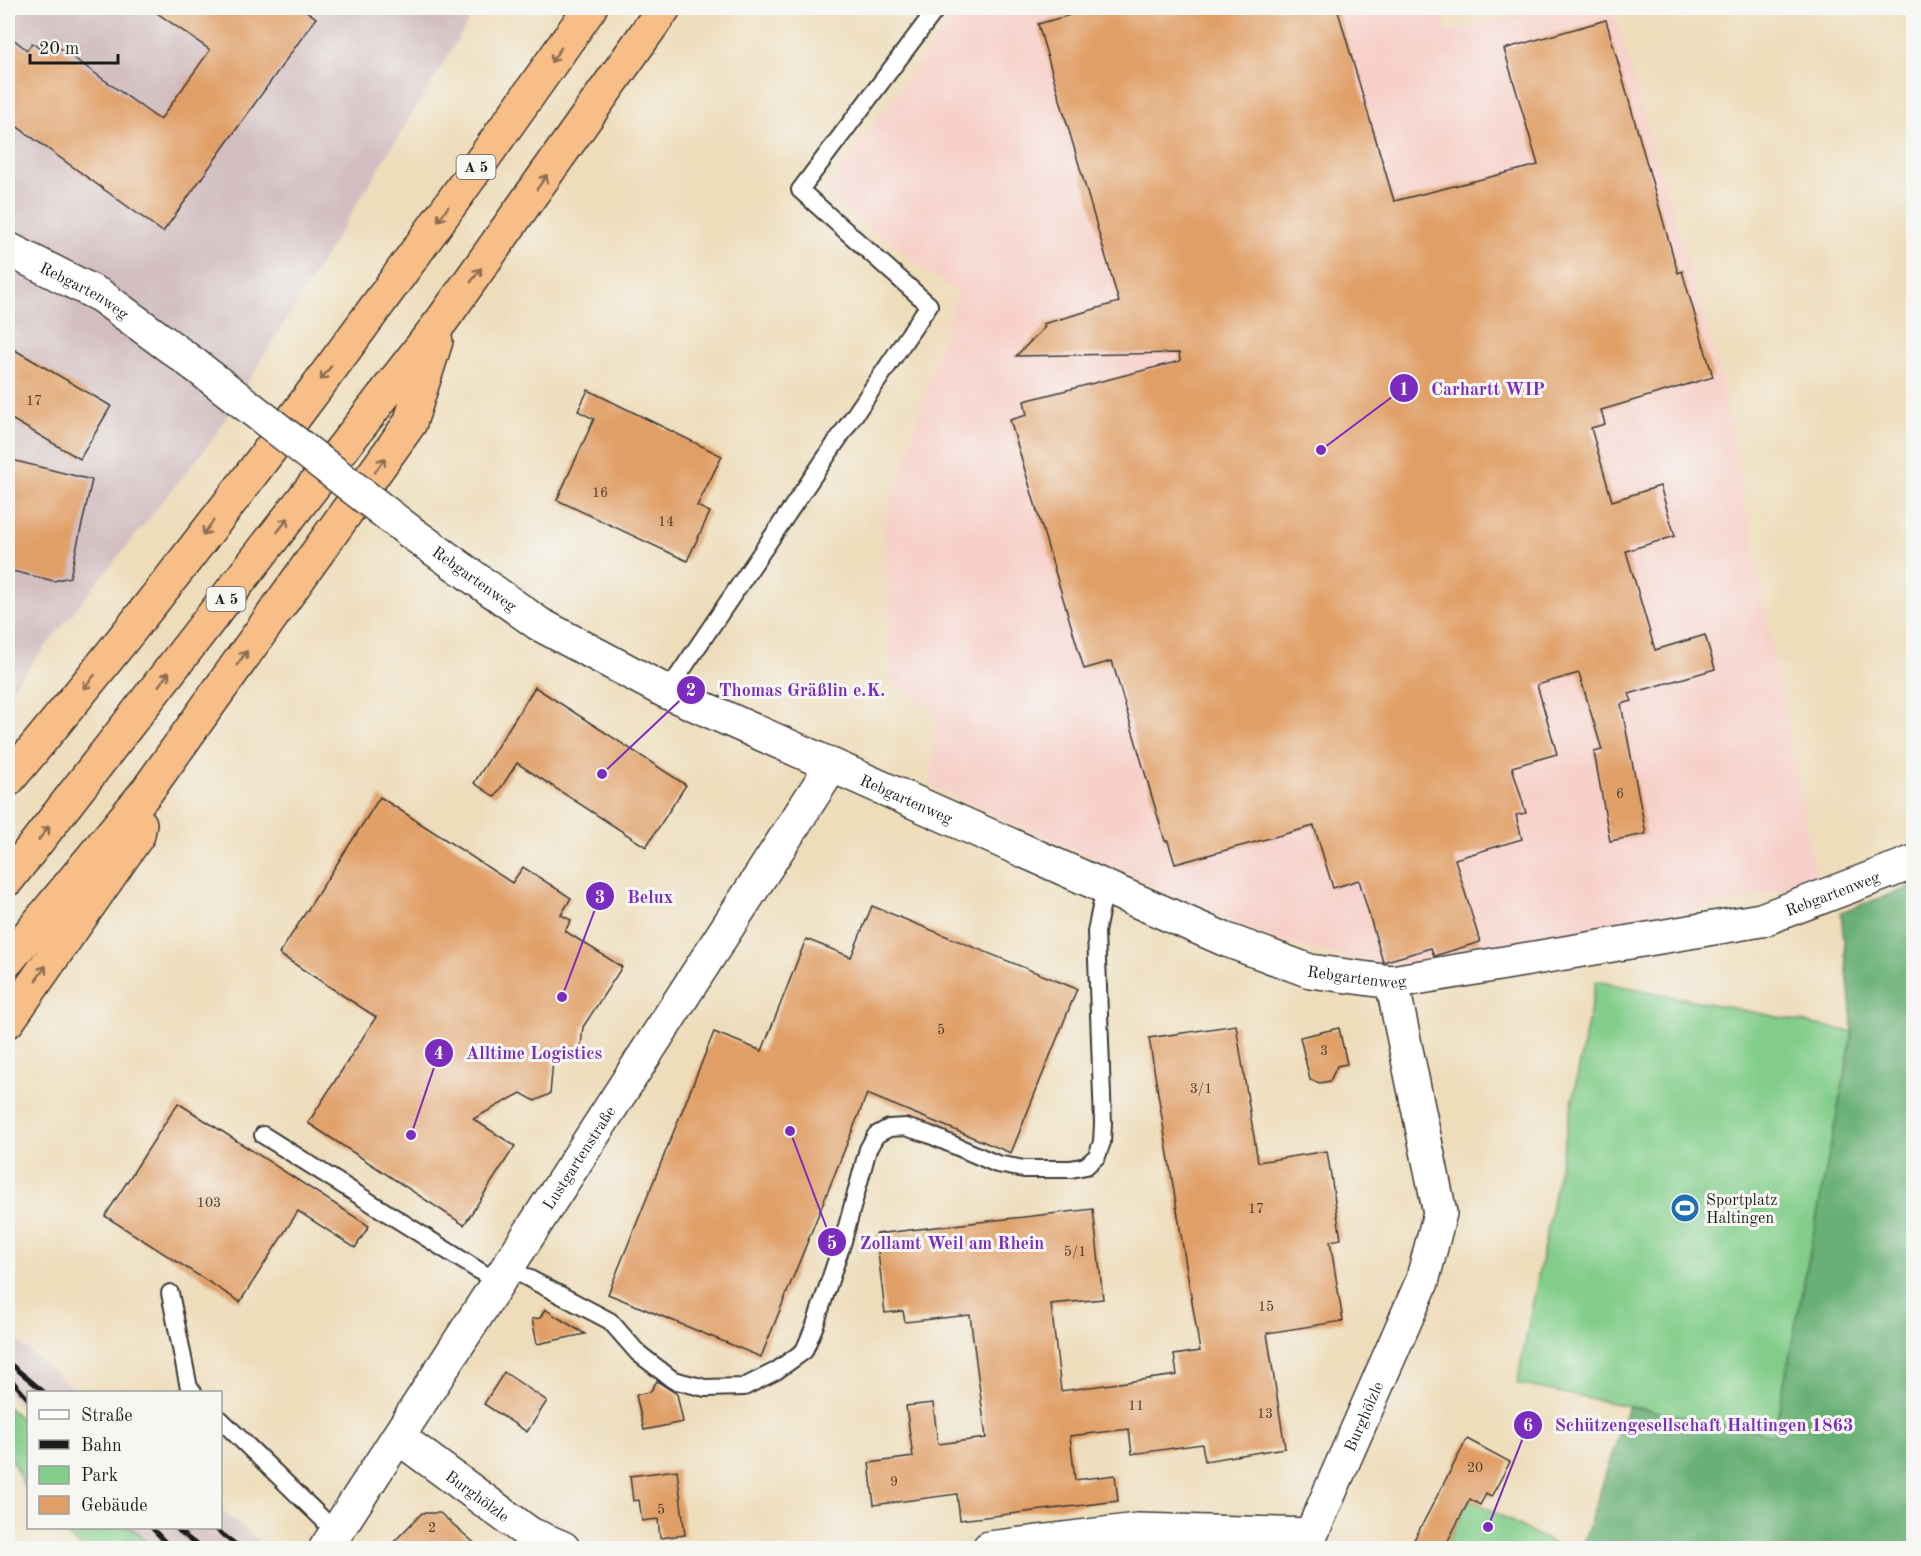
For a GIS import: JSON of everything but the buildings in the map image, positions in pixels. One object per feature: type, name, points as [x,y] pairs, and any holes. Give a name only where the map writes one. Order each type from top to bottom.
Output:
[{"type":"highway","name":"A 5","points":[[8,780],[124,638],[362,326],[590,8]]},
{"type":"highway","name":"A 5","points":[[8,879],[443,319],[664,8]]},
{"type":"highway","points":[[8,960],[147,791],[410,423],[443,319]]},
{"type":"highway","points":[[8,752],[51,728]]},
{"type":"highway","points":[[8,1021],[138,835],[147,791]]},
{"type":"street","name":"Rebgartenweg","points":[[8,249],[101,296],[195,365],[413,534],[539,624],[667,692],[831,767],[1224,939],[1310,971],[1392,982],[1761,920],[1914,862]]},
{"type":"street","name":"Lustgartenstraße","points":[[331,1540],[831,767]]},
{"type":"street","name":"Burghölzle","points":[[989,1548],[1137,1530],[1311,1535],[1422,1282],[1440,1213],[1392,982]]},
{"type":"street","name":"Burghölzle","points":[[398,1437],[530,1534],[563,1548]]},
{"type":"lane","points":[[667,692],[929,305],[800,190],[937,8]]},
{"type":"lane","points":[[263,1135],[502,1275],[610,1321],[638,1353],[673,1380],[705,1388],[744,1387],[776,1371],[804,1351],[843,1241],[868,1149],[876,1135],[888,1128],[905,1127],[928,1134],[997,1164],[1023,1169],[1071,1169],[1086,1166],[1097,1155],[1102,1142],[1103,1123],[1096,932],[1105,887]]},
{"type":"lane","points":[[170,1293],[189,1388],[192,1391]]},
{"type":"lane","points":[[222,1421],[331,1540]]},
{"type":"shaded area","points":[[8,8],[477,8],[213,439],[8,693]]},
{"type":"shaded area","points":[[959,8],[1440,8],[1448,33],[1547,8],[1613,8],[1721,376],[1817,881],[1616,930],[1389,967],[1276,941],[931,786],[935,712],[892,681],[884,525],[957,293],[825,193]]},
{"type":"shaded area","points":[[8,1334],[77,1391],[27,1391],[27,1414],[8,1393]]},
{"type":"shaded area","points":[[222,1511],[267,1548],[152,1548],[133,1529],[222,1529]]},
{"type":"green space","points":[[1913,886],[1913,1548],[1592,1548],[1583,1544],[1628,1406],[1774,1435],[1853,1032],[1841,912]]},
{"type":"green space","name":"Sportplatz Haltingen","points":[[1596,981],[1853,1032],[1774,1435],[1517,1384]]},
{"type":"green space","points":[[8,1407],[27,1424],[27,1492],[8,1451]]},
{"type":"green space","points":[[1470,1499],[1561,1548],[1444,1548]]},
{"type":"green space","points":[[58,1529],[133,1529],[152,1548],[84,1548]]},
{"type":"railway","points":[[8,1362],[43,1391]]},
{"type":"railway","points":[[8,1376],[27,1398]]},
{"type":"railway","points":[[153,1529],[171,1548]]},
{"type":"railway","points":[[176,1529],[201,1548]]},
{"type":"railway","points":[[215,1529],[241,1548]]},
{"type":"place","name":"Carhartt WIP","points":[[1321,450]]},
{"type":"place","name":"Thomas Gräßlin e.K.","points":[[602,774]]},
{"type":"place","name":"Belux","points":[[562,997]]},
{"type":"place","name":"Zollamt Weil am Rhein","points":[[790,1131]]},
{"type":"place","name":"Alltime Logistics","points":[[411,1135]]},
{"type":"place","name":"Sportplatz Haltingen","points":[[1685,1208]]},
{"type":"place","name":"Schützengesellschaft Haltingen 1863","points":[[1488,1527]]}]
